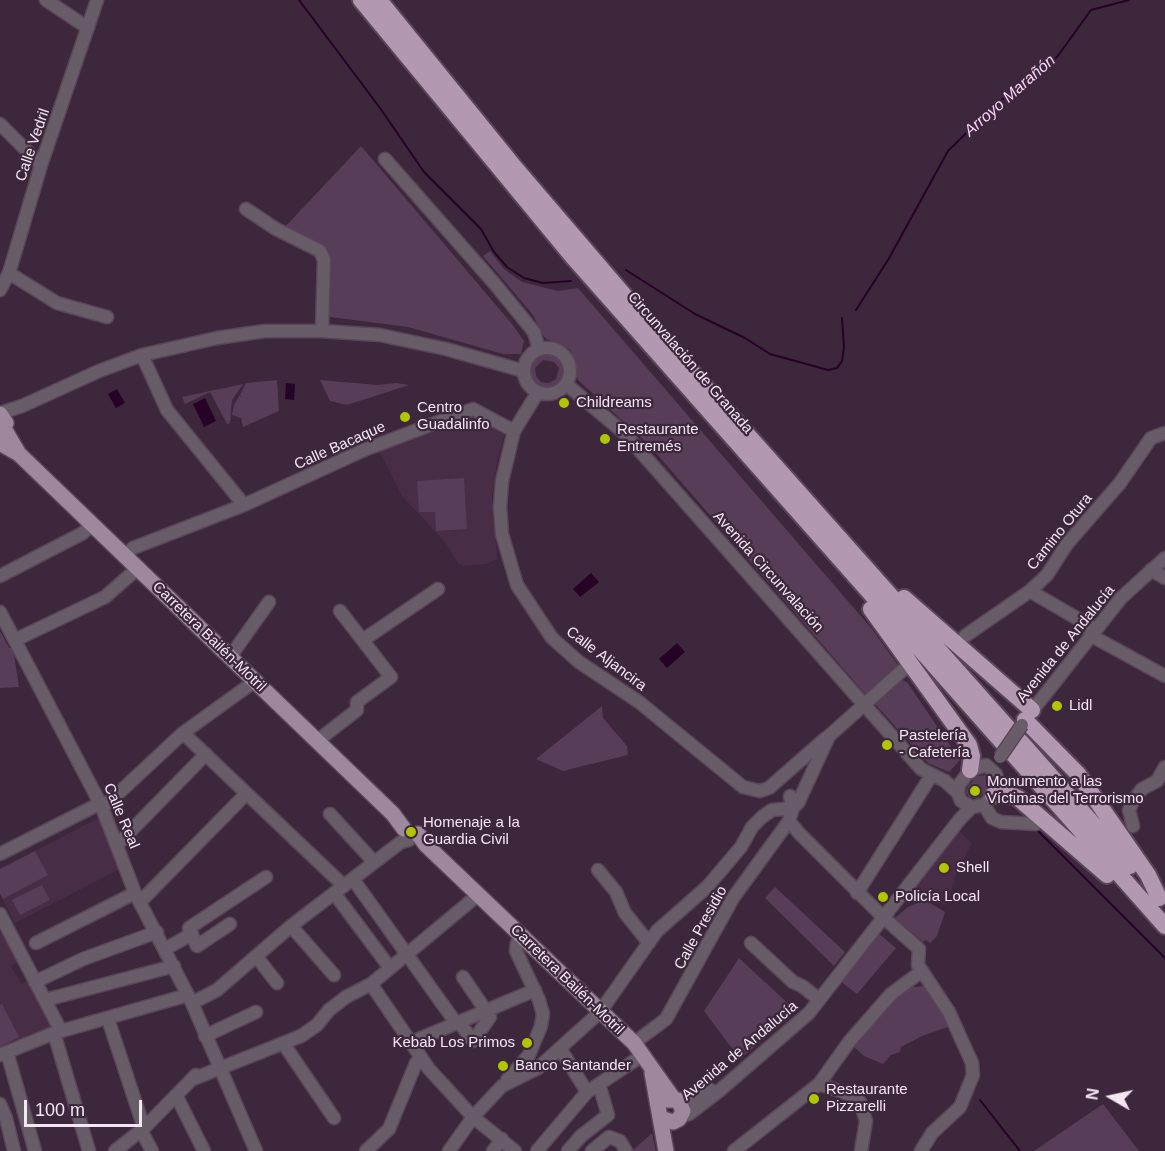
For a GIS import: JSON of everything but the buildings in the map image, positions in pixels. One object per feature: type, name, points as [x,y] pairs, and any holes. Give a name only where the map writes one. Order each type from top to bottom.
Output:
[{"type":"highway","name":"Circunvalación de Granada","points":[[361,0],[518,193],[837,556],[1016,735]]},
{"type":"highway","name":"Circunvalación de Granada","points":[[379,0],[581,245],[1016,735],[1165,926]]},
{"type":"highway","points":[[837,556],[847,577],[969,746],[979,771]]},
{"type":"highway","points":[[858,558],[879,573],[1016,735],[1078,774],[1148,875],[1162,901]]},
{"type":"highway","points":[[974,800],[1011,795],[1018,798],[1097,865],[1165,934]]},
{"type":"main road","name":"Carretera Bailén-Motril","points":[[2,426],[19,454],[317,741],[409,834],[602,1008],[638,1049],[651,1070],[675,1099]]},
{"type":"main road","name":"Carretera Bailén-Motril","points":[[651,1070],[669,1116],[672,1151]]},
{"type":"main road","points":[[669,1116],[665,1100],[675,1099]]},
{"type":"main road","name":"Carretera Bailén-Motril","points":[[666,1151],[669,1116]]},
{"type":"street","points":[[46,0],[88,28]]},
{"type":"street","name":"Calle Vedril","points":[[0,290],[9,273],[41,165],[97,0]]},
{"type":"street","points":[[0,124],[41,165]]},
{"type":"street","points":[[385,159],[534,332],[539,349]]},
{"type":"street","points":[[246,209],[276,229],[320,251],[324,260],[322,331]]},
{"type":"street","points":[[9,273],[57,303],[107,317]]},
{"type":"street","points":[[2,426],[22,406],[99,371],[142,355],[246,333],[322,331],[405,340],[524,371]]},
{"type":"street","points":[[552,348],[567,360],[570,372],[566,384],[550,394],[538,392],[528,383],[524,371],[528,357],[539,349],[552,348]]},
{"type":"street","points":[[125,556],[133,548],[244,505],[167,410],[142,355]]},
{"type":"street","name":"Avenida Circunvalación","points":[[566,384],[624,433],[912,760],[931,776],[945,781],[974,800],[1001,822],[1036,824]]},
{"type":"street","name":"Calle Aljancira","points":[[538,392],[514,431],[501,481],[502,525],[508,557],[517,585],[528,604],[545,630],[564,650],[594,673],[617,686],[735,781],[760,791],[786,792]]},
{"type":"street","name":"Calle Bacaque","points":[[244,505],[364,450],[472,409],[514,431]]},
{"type":"street","name":"Camino Otura","points":[[965,636],[1030,591],[1047,575],[1067,544],[1120,483],[1151,438],[1165,433]]},
{"type":"street","points":[[0,576],[83,533],[92,524]]},
{"type":"street","name":"Avenida de Andalucía","points":[[979,771],[1016,735],[1121,598],[1165,558]]},
{"type":"street","points":[[15,640],[105,597],[138,568]]},
{"type":"street","points":[[1151,570],[1165,578]]},
{"type":"street","points":[[363,640],[438,589]]},
{"type":"street","points":[[1030,591],[1165,676]]},
{"type":"street","points":[[230,657],[269,602]]},
{"type":"street","points":[[317,741],[357,710],[357,702],[391,676],[340,611]]},
{"type":"street","name":"Calle Real","points":[[0,612],[101,805],[137,897],[190,999],[217,1066],[256,1151]]},
{"type":"street","points":[[502,1086],[538,1068],[561,1050],[602,1008],[649,943],[670,919],[707,887],[741,847],[752,827],[776,808],[829,736],[904,669]]},
{"type":"street","points":[[0,854],[108,803],[183,733],[255,681]]},
{"type":"street","points":[[183,733],[345,888],[407,955],[473,1041],[489,1022],[490,1017],[463,977]]},
{"type":"street","name":"Calle Presidio","points":[[537,1151],[587,1092],[638,1049],[666,1019],[734,898],[789,821],[786,792],[829,736]]},
{"type":"street","points":[[117,845],[206,754]]},
{"type":"street","points":[[1133,826],[1129,810],[1133,801],[1142,789],[1157,781],[1165,767]]},
{"type":"street","points":[[974,800],[979,771]]},
{"type":"street","points":[[945,781],[979,771],[998,782],[974,800]]},
{"type":"street","points":[[857,893],[931,776]]},
{"type":"street","points":[[36,943],[137,897],[246,794]]},
{"type":"street","name":"Avenida de Andalucía","points":[[669,1116],[700,1106],[795,1026],[820,999],[956,816],[974,800]]},
{"type":"street","points":[[330,814],[374,862]]},
{"type":"street","points":[[789,821],[857,893],[919,949],[918,965],[949,1012],[972,1063],[973,1075],[960,1107],[932,1133],[921,1151]]},
{"type":"street","points":[[35,1151],[3,1054],[58,1032],[190,999],[217,990],[291,926],[345,888],[409,834]]},
{"type":"street","points":[[598,870],[616,892],[625,913],[649,943]]},
{"type":"street","points":[[197,945],[189,928],[267,877]]},
{"type":"street","points":[[345,888],[390,968]]},
{"type":"street","points":[[115,1151],[143,1129],[198,1072],[301,1036],[346,997],[371,984],[478,895]]},
{"type":"street","points":[[0,914],[45,1000],[58,1032],[89,1151]]},
{"type":"street","name":"Avenida de Andalucía","points":[[675,1099],[703,1095],[716,1088],[792,1023],[816,998],[882,915]]},
{"type":"street","points":[[165,949],[197,945],[230,924]]},
{"type":"street","points":[[291,926],[334,975]]},
{"type":"street","points":[[35,982],[83,959],[157,932]]},
{"type":"street","points":[[449,1151],[473,1117],[530,1055],[538,1037],[543,1014],[535,990],[516,951],[518,943],[523,938]]},
{"type":"street","points":[[751,943],[793,982],[802,986],[816,998]]},
{"type":"street","points":[[256,956],[277,983]]},
{"type":"street","points":[[45,1000],[174,966]]},
{"type":"street","points":[[734,1151],[819,1084],[849,1042],[891,994],[922,971]]},
{"type":"street","points":[[371,984],[421,1058],[473,1117],[502,1138],[515,1151]]},
{"type":"street","points":[[412,1042],[535,990]]},
{"type":"street","points":[[205,1036],[256,1012]]},
{"type":"street","points":[[108,1019],[152,1151]]},
{"type":"street","points":[[284,1043],[334,1118]]},
{"type":"street","points":[[561,1050],[587,1092]]},
{"type":"street","points":[[366,1151],[381,1146],[416,1063],[421,1058]]},
{"type":"street","points":[[568,1151],[577,1140],[608,1115],[599,1084]]},
{"type":"street","points":[[819,1084],[851,1095],[860,1102],[866,1121],[861,1151]]},
{"type":"street","points":[[176,1095],[204,1151]]},
{"type":"street","points":[[0,1104],[14,1151]]},
{"type":"street","points":[[592,1151],[609,1137],[620,1141],[626,1151]]},
{"type":"street","points":[[493,1151],[502,1138]]},
{"type":"street","points":[[577,1140],[586,1151]]},
{"type":"shaded area","points":[[361,146],[512,324],[524,341],[521,354],[503,354],[408,327],[330,317],[330,265],[321,245],[284,228]]},
{"type":"shaded area","points":[[490,251],[504,269],[522,282],[558,291],[578,288],[872,629],[900,668],[867,696],[649,445],[578,380],[570,350],[546,339],[533,315],[483,256]]},
{"type":"shaded area","points":[[547,353],[558,357],[565,372],[557,386],[545,389],[534,383],[529,372],[532,361]],"holes":[[[543,360],[554,362],[559,368],[556,379],[549,383],[541,382],[536,376],[535,368]]]},
{"type":"shaded area","points":[[277,380],[279,411],[243,427],[241,418],[232,415],[239,396],[243,397],[240,395],[246,383]]},
{"type":"shaded area","points":[[320,380],[409,385],[347,405],[330,401]]},
{"type":"shaded area","points":[[286,383],[295,384],[294,400],[285,399]]},
{"type":"shaded area","points":[[243,384],[232,400],[230,423],[227,424],[210,392],[185,404],[182,397]]},
{"type":"shaded area","points":[[117,389],[125,403],[116,408],[108,394]]},
{"type":"shaded area","points":[[205,398],[216,421],[204,427],[193,404]]},
{"type":"shaded area","points":[[473,415],[505,433],[498,456],[492,495],[497,559],[487,564],[464,566],[458,563],[445,542],[402,496],[379,450]]},
{"type":"shaded area","points":[[464,478],[467,529],[436,531],[435,512],[419,512],[417,481]]},
{"type":"shaded area","points":[[591,573],[599,582],[580,597],[573,589]]},
{"type":"shaded area","points":[[0,631],[9,648],[13,648],[19,687],[0,688]]},
{"type":"shaded area","points":[[677,643],[685,652],[667,668],[659,659]]},
{"type":"shaded area","points":[[902,680],[907,682],[960,760],[949,772],[928,763],[875,704]]},
{"type":"shaded area","points":[[602,706],[603,718],[627,746],[628,755],[563,771],[536,759]]},
{"type":"shaded area","points":[[986,775],[990,779],[989,787],[978,799],[969,797],[966,792],[968,786],[977,776]]},
{"type":"shaded area","points":[[102,816],[120,869],[15,923],[0,894],[0,869]]},
{"type":"shaded area","name":"Shell","points":[[959,830],[972,844],[957,870],[948,903],[944,905],[926,896],[905,900]]},
{"type":"shaded area","points":[[35,851],[48,875],[3,899],[0,894],[0,869]]},
{"type":"shaded area","points":[[42,885],[50,900],[20,915],[12,900]]},
{"type":"shaded area","points":[[775,887],[845,952],[834,966],[765,898]]},
{"type":"shaded area","points":[[925,900],[945,912],[937,936],[930,943],[926,940],[923,942],[895,918],[908,907]]},
{"type":"shaded area","points":[[5,931],[21,961],[11,966],[21,984],[30,980],[54,1027],[0,1051],[0,933]]},
{"type":"shaded area","points":[[877,932],[896,948],[857,994],[840,981]]},
{"type":"shaded area","points":[[739,958],[793,1008],[789,1018],[740,1059],[704,1011]]},
{"type":"shaded area","points":[[925,986],[951,1026],[922,1036],[901,1047],[900,1052],[891,1055],[883,1064],[864,1056],[852,1045],[882,1008],[911,987]]},
{"type":"shaded area","points":[[2,1004],[19,1037],[0,1047],[0,1005]]},
{"type":"shaded area","points":[[1103,1104],[1139,1151],[1034,1151]]},
{"type":"shaded area","points":[[652,1133],[656,1151],[632,1151]]},
{"type":"waterway","points":[[299,0],[380,108],[424,172],[481,229],[494,252],[507,267],[524,278],[543,283],[571,281]]},
{"type":"waterway","name":"Arroyo Marañón","points":[[856,310],[888,260],[948,151],[994,106],[1057,57],[1091,10],[1129,0]]},
{"type":"waterway","name":"Arroyo Marañón","points":[[626,270],[695,314],[745,338],[770,354],[828,370],[837,368],[842,361],[844,347],[842,318]]},
{"type":"waterway","points":[[1037,830],[1165,958]]},
{"type":"waterway","points":[[980,1100],[1020,1151]]},
{"type":"place","name":"Childreams","points":[[564,403]]},
{"type":"place","name":"Centro Guadalinfo","points":[[405,417]]},
{"type":"place","name":"Restaurante Entremés","points":[[605,439]]},
{"type":"place","name":"Lidl","points":[[1057,706]]},
{"type":"place","name":"Pastelería - Cafetería","points":[[887,745]]},
{"type":"place","name":"Monumento a las Víctimas del Terrorismo","points":[[975,791]]},
{"type":"place","name":"Homenaje a la Guardia Civil","points":[[411,832]]},
{"type":"place","name":"Shell","points":[[944,868]]},
{"type":"place","name":"Policía Local","points":[[883,897]]},
{"type":"place","name":"Kebab Los Primos","points":[[527,1043]]},
{"type":"place","name":"Banco Santander","points":[[503,1066]]},
{"type":"place","name":"Restaurante Pizzarelli","points":[[814,1099]]}]
